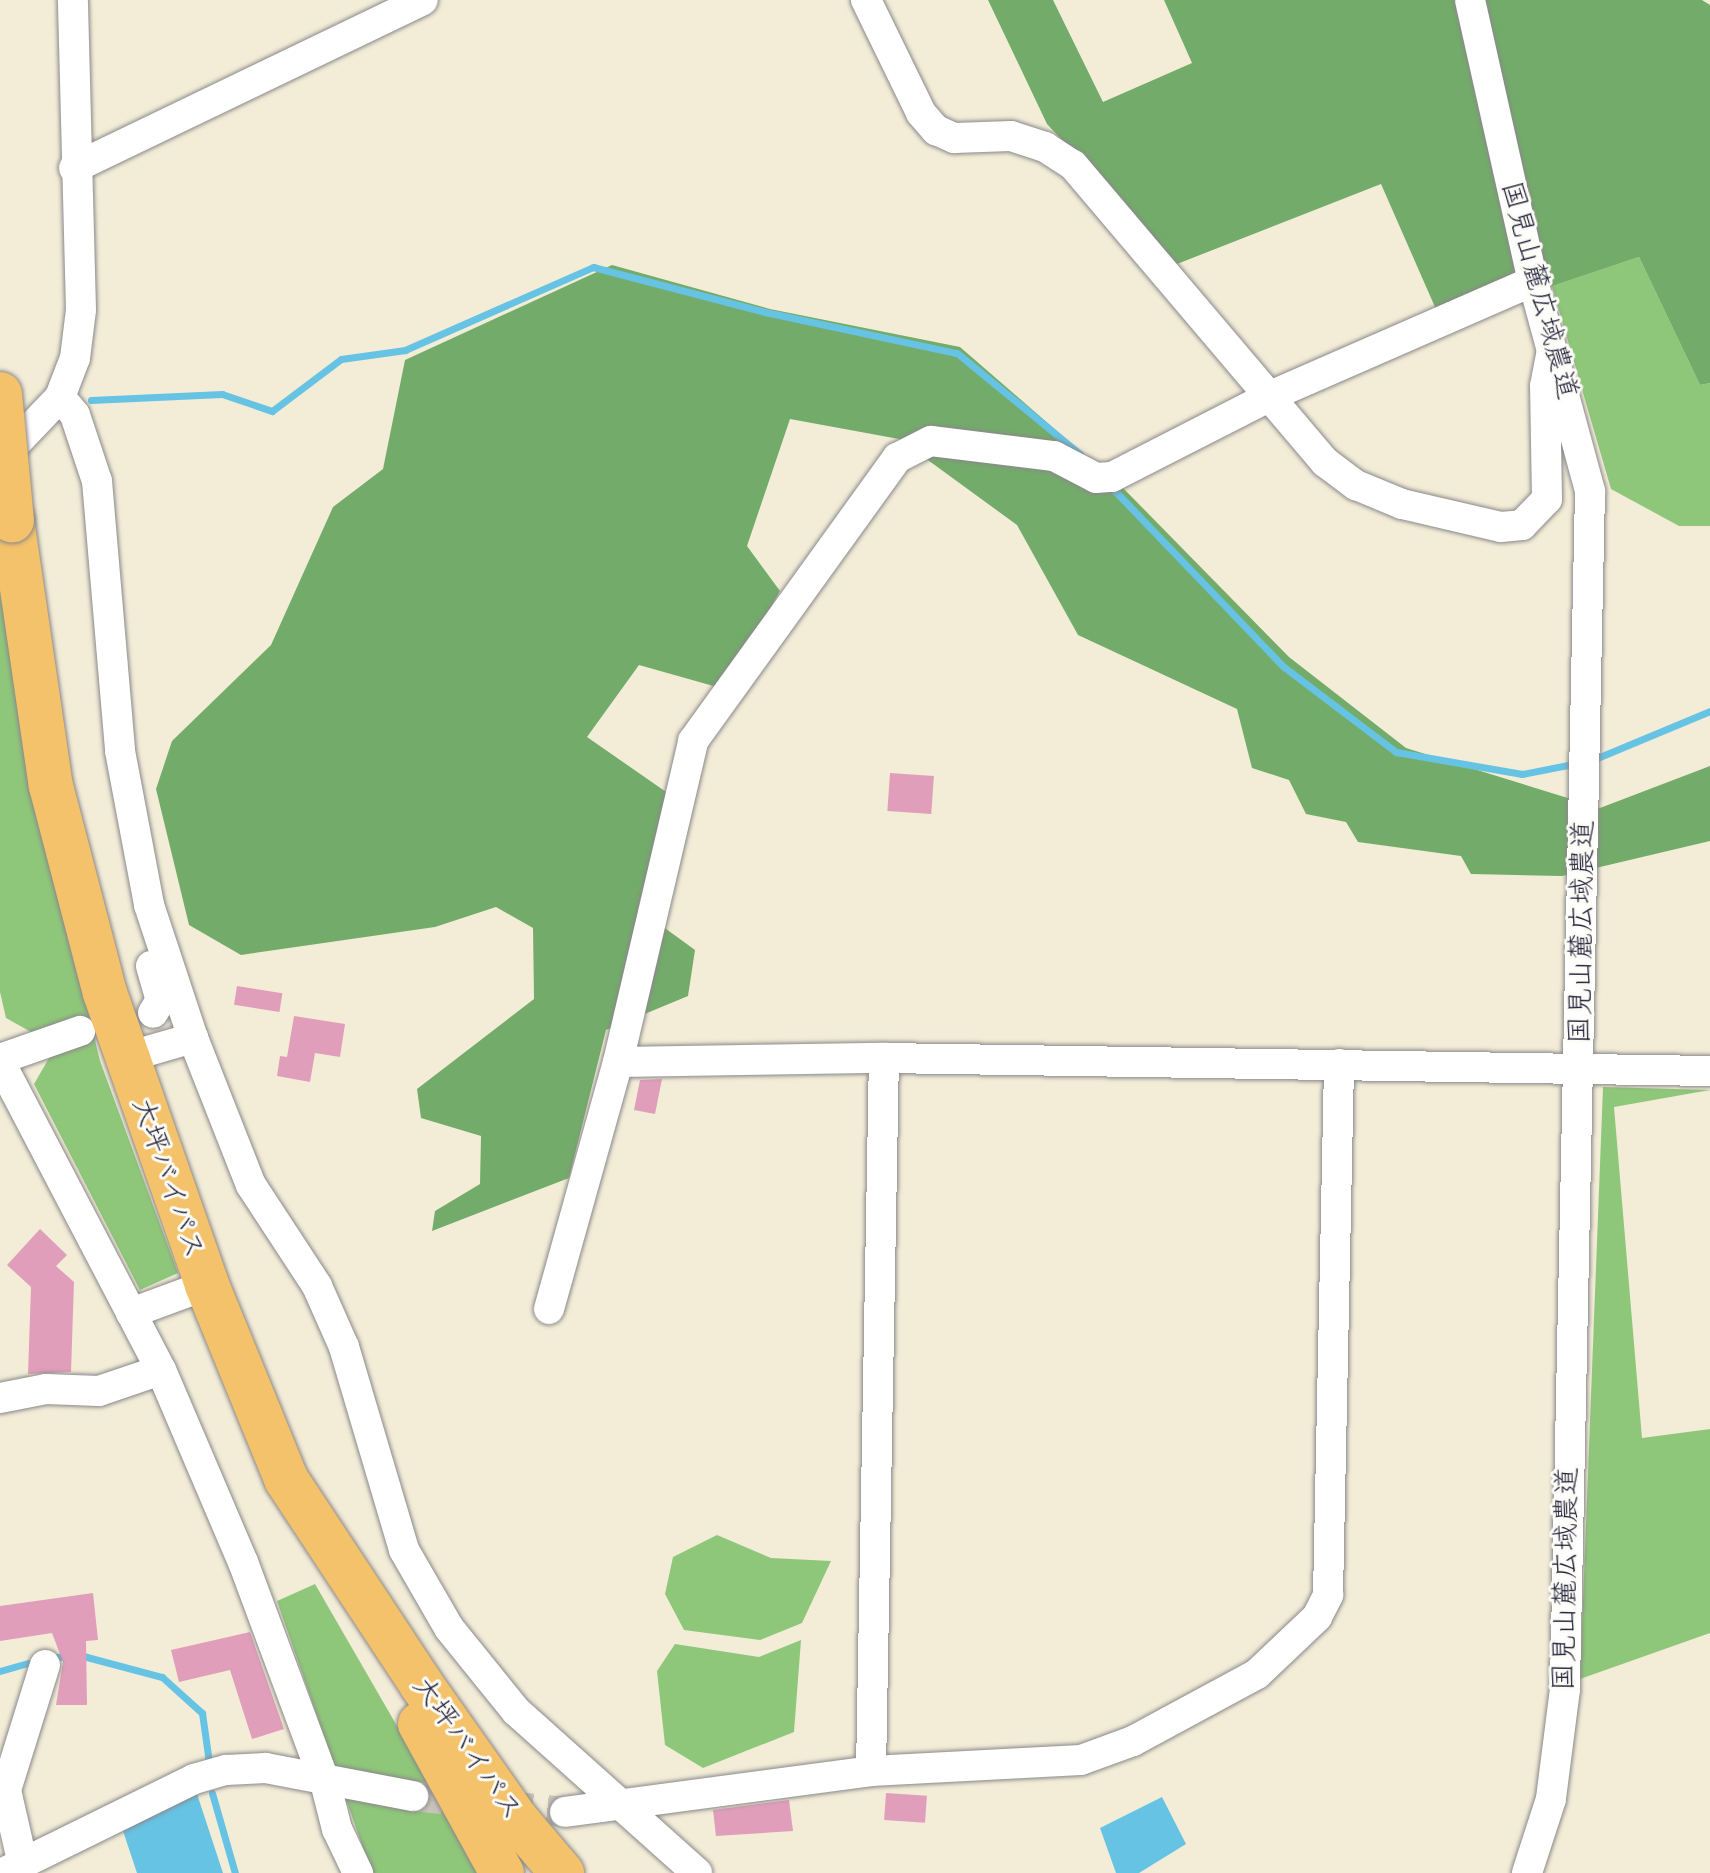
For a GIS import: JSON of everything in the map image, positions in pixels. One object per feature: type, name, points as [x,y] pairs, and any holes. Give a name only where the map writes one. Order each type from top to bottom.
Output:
[{"type":"highway","name":"大坪バイパス","points":[[0,394],[12,520],[51,786],[105,993],[207,1285],[286,1479],[421,1684],[517,1820],[562,1873]]},
{"type":"highway","points":[[286,1479],[502,1873]]},
{"type":"street","points":[[0,460],[60,397],[75,358],[81,310],[74,168],[73,0]]},
{"type":"street","points":[[74,168],[423,0]]},
{"type":"street","points":[[866,0],[921,113],[936,130],[954,138],[1011,136],[1045,147],[1073,165],[1325,462],[1356,485],[1402,504],[1501,527],[1522,525],[1547,499],[1545,386],[1553,344]]},
{"type":"street","name":"国見山麓広域農道","points":[[1470,0],[1533,281],[1553,344],[1590,491],[1565,1689],[1551,1799],[1527,1873]]},
{"type":"street","points":[[549,1309],[618,1062],[693,741],[897,458],[931,441],[1054,456],[1096,478],[1112,477],[1268,397],[1533,281]]},
{"type":"street","points":[[60,397],[75,415],[97,481],[120,751],[149,905],[193,1038],[251,1185],[317,1286],[344,1347],[404,1550],[434,1602],[516,1711],[628,1806],[697,1873]]},
{"type":"street","points":[[149,905],[139,920],[161,1000],[153,1013]]},
{"type":"street","points":[[80,1031],[0,1061],[161,1370],[243,1562],[325,1782],[337,1829],[358,1873]]},
{"type":"street","points":[[127,1057],[193,1038]]},
{"type":"street","points":[[618,1062],[884,1058],[1710,1071]]},
{"type":"street","points":[[871,1771],[884,1058]]},
{"type":"street","points":[[565,1812],[628,1806],[871,1771],[1081,1760],[1133,1741],[1257,1674],[1317,1617],[1328,1595],[1339,1064]]},
{"type":"street","points":[[131,1313],[207,1285]]},
{"type":"street","points":[[0,1398],[46,1389],[99,1391],[161,1370]]},
{"type":"street","points":[[45,1665],[3,1790],[13,1869],[194,1779],[266,1768],[325,1782],[413,1796]]},
{"type":"green space","points":[[988,0],[1053,0],[1103,102],[1192,63],[1164,0],[1702,0],[1710,5],[1710,383],[1700,385],[1639,257],[1442,323],[1381,184],[1177,264],[1047,124]]},
{"type":"green space","points":[[1639,257],[1700,385],[1710,383],[1710,526],[1679,526],[1611,489],[1552,286]]},
{"type":"green space","points":[[612,265],[770,309],[960,347],[1125,490],[1289,657],[1406,748],[1600,808],[1710,766],[1710,841],[1562,876],[1471,874],[1461,856],[1358,842],[1346,822],[1306,814],[1289,780],[1252,768],[1237,709],[1078,635],[1017,525],[899,439],[790,419],[747,546],[780,591],[724,689],[639,665],[587,737],[669,794],[640,910],[695,950],[688,996],[606,1030],[569,1178],[432,1231],[435,1211],[480,1184],[481,1136],[421,1118],[417,1089],[534,999],[533,928],[496,907],[435,927],[241,955],[189,925],[156,789],[172,741],[271,645],[333,507],[383,469],[405,360]]},
{"type":"green space","points":[[0,579],[34,786],[100,1061],[178,1273],[140,1290],[34,1084],[56,1046],[6,1018],[0,992]]},
{"type":"green space","points":[[1603,1087],[1710,1090],[1614,1107],[1642,1438],[1710,1429],[1710,1633],[1580,1679]]},
{"type":"green space","points":[[717,1535],[771,1558],[831,1561],[802,1623],[760,1640],[684,1630],[665,1594],[673,1557]]},
{"type":"green space","points":[[315,1584],[482,1873],[374,1873],[369,1865],[277,1601]]},
{"type":"green space","points":[[801,1640],[794,1732],[703,1768],[665,1745],[657,1671],[675,1644],[759,1657]]},
{"type":"water","points":[[197,1794],[223,1873],[137,1873],[122,1828]]},
{"type":"water","points":[[1162,1797],[1186,1844],[1139,1873],[1116,1873],[1100,1828]]},
{"type":"building","points":[[890,773],[934,776],[931,814],[887,811]]},
{"type":"building","points":[[237,986],[282,993],[279,1012],[234,1005]]},
{"type":"building","points":[[294,1016],[345,1024],[340,1057],[315,1053],[310,1082],[277,1076],[280,1056],[287,1057]]},
{"type":"building","points":[[662,1079],[655,1114],[634,1110],[640,1080]]},
{"type":"building","points":[[40,1229],[67,1255],[56,1266],[74,1282],[71,1372],[28,1374],[31,1287],[7,1265]]},
{"type":"building","points":[[93,1593],[98,1640],[86,1641],[87,1705],[56,1705],[63,1662],[52,1633],[0,1641],[0,1606]]},
{"type":"building","points":[[250,1632],[284,1729],[252,1739],[230,1670],[179,1682],[171,1650]]},
{"type":"building","points":[[886,1793],[927,1796],[925,1823],[884,1820]]},
{"type":"building","points":[[789,1800],[793,1831],[716,1836],[713,1810]]},
{"type":"waterway","points":[[91,400],[222,394],[272,411],[341,359],[405,350],[593,267],[765,312],[957,353],[1080,454]]},
{"type":"waterway","points":[[1114,490],[1284,667],[1396,752],[1522,774],[1578,763]]},
{"type":"waterway","points":[[1590,761],[1710,711]]},
{"type":"waterway","points":[[57,1657],[83,1656],[162,1677],[202,1713],[209,1762]]},
{"type":"waterway","points":[[0,1671],[28,1663]]},
{"type":"waterway","points":[[212,1793],[235,1873]]},
{"type":"tunnel","points":[[413,1796],[565,1812]]}]
